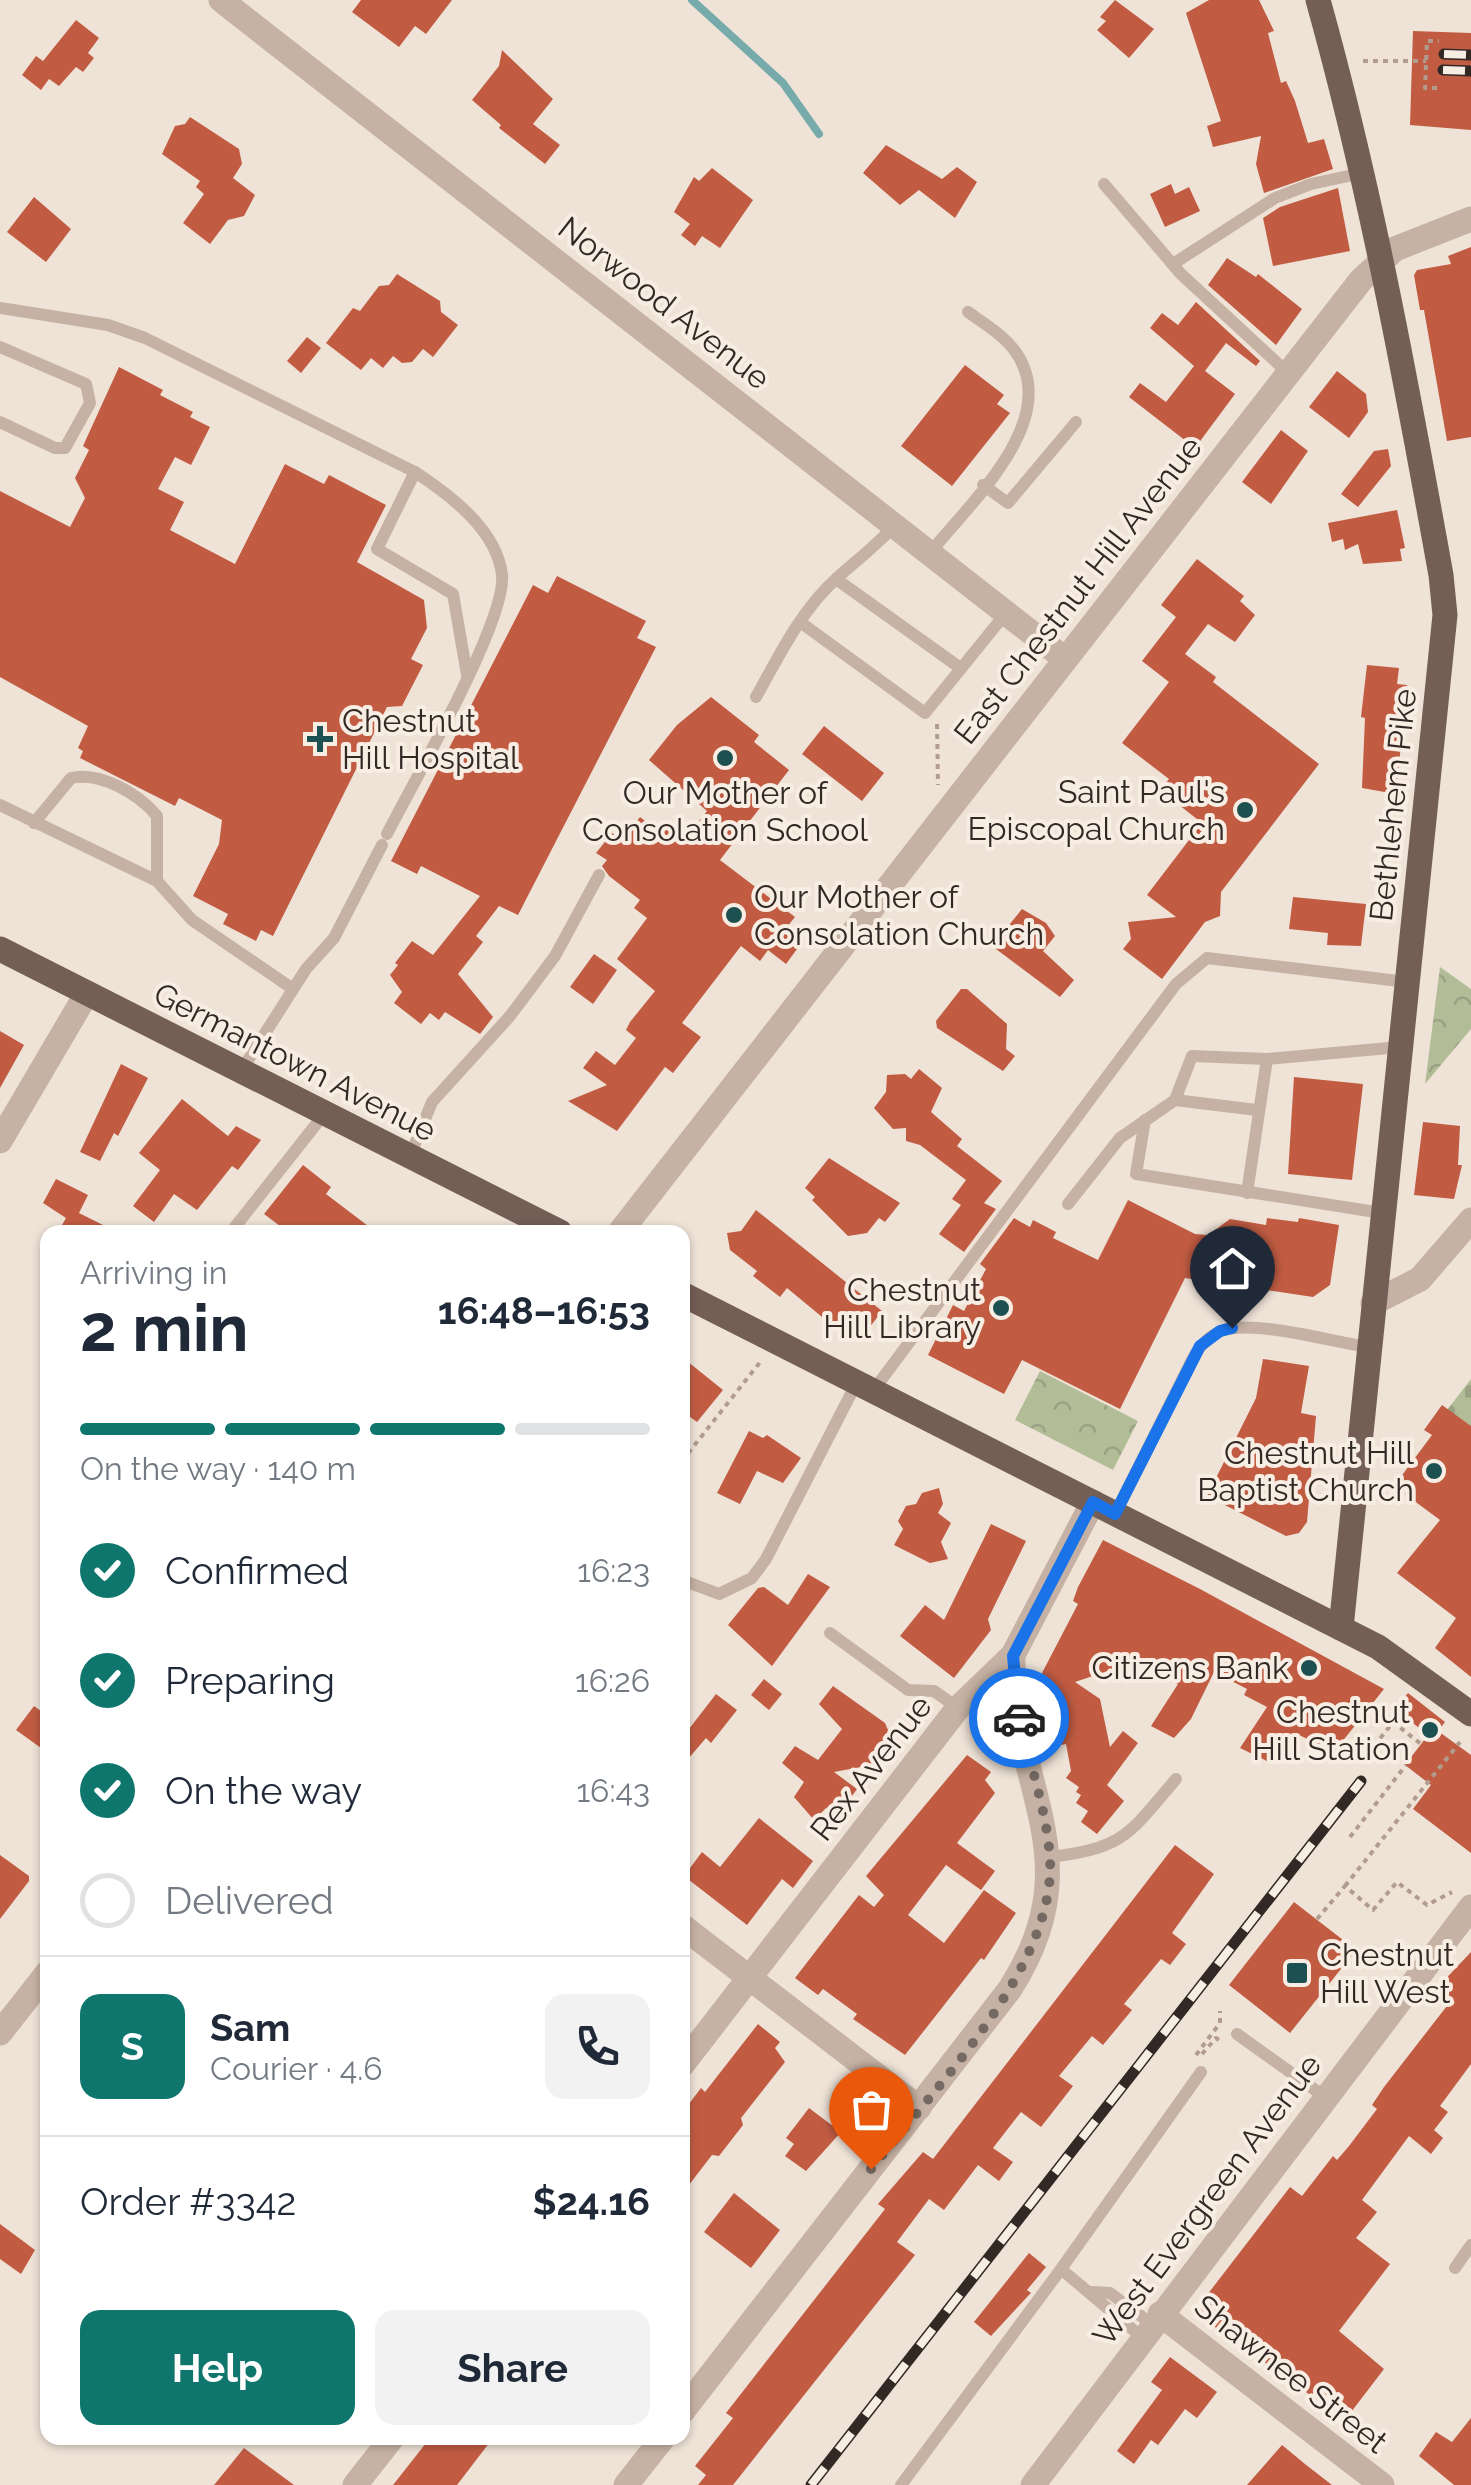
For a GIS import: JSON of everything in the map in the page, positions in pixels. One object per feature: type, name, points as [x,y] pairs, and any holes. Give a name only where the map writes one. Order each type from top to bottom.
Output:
[{"type":"main road","name":"Bethlehem Pike","points":[[1318,0],[1365,172],[1383,257],[1444,598],[1341,1628]]},
{"type":"main road","name":"Germantown Avenue","points":[[0,949],[546,1225]]},
{"type":"main road","points":[[690,1298],[1341,1628],[1401,1662],[1471,1714]]},
{"type":"street","name":"Norwood Avenue","points":[[221,0],[1065,659]]},
{"type":"street","name":"East Chestnut Hill Avenue","points":[[625,1225],[1288,373],[1383,257],[1407,242],[1471,219]]},
{"type":"street","points":[[0,1142],[87,992]]},
{"type":"street","points":[[1374,1303],[1420,1278],[1471,1220]]},
{"type":"street","name":"Rex Avenue","points":[[690,2054],[958,1708],[1013,1656],[1104,1508]]},
{"type":"street","points":[[690,2402],[1027,1963],[1044,1921],[1050,1857],[1020,1718],[1013,1656]]},
{"type":"street","name":"West Evergreen Avenue","points":[[1033,2485],[1325,2097],[1464,1899]]},
{"type":"street","points":[[690,1932],[918,2108]]},
{"type":"street","points":[[4,2022],[40,1981]]},
{"type":"street","name":"Shawnee Street","points":[[1152,2326],[1382,2485]]},
{"type":"street","points":[[355,2485],[386,2445]]},
{"type":"street","points":[[626,2485],[657,2445]]},
{"type":"lane","points":[[1173,264],[1274,198],[1310,184],[1365,172]]},
{"type":"lane","points":[[1104,184],[1173,264],[1288,373]]},
{"type":"lane","points":[[0,308],[125,330],[415,472],[464,510],[498,559],[499,603],[467,675],[334,938],[293,989],[241,1071]]},
{"type":"lane","points":[[929,554],[1023,430],[1029,392],[1018,355],[1004,338],[968,312]]},
{"type":"lane","points":[[0,347],[86,384],[90,403],[65,448],[55,448],[0,422]]},
{"type":"lane","points":[[983,485],[1008,503],[1076,422]]},
{"type":"lane","points":[[415,472],[377,550],[453,594],[467,675]]},
{"type":"lane","points":[[756,696],[800,622],[836,579],[865,557],[895,524]]},
{"type":"lane","points":[[836,579],[959,667]]},
{"type":"lane","points":[[800,622],[924,713],[1006,614]]},
{"type":"lane","points":[[34,823],[71,778],[97,778],[133,795],[157,816],[157,882]]},
{"type":"lane","points":[[0,805],[157,882],[192,920],[293,989]]},
{"type":"lane","points":[[410,1156],[432,1102],[510,1016],[555,956],[600,875]]},
{"type":"lane","points":[[690,1583],[719,1594],[752,1578],[865,1386],[1176,984],[1207,958],[1407,982]]},
{"type":"lane","points":[[1068,1204],[1120,1138],[1175,1100],[1192,1056],[1267,1059],[1400,1047]]},
{"type":"lane","points":[[1247,1193],[1256,1110],[1267,1059]]},
{"type":"lane","points":[[1175,1100],[1256,1110]]},
{"type":"lane","points":[[236,1225],[324,1113]]},
{"type":"lane","points":[[1146,1120],[1136,1174],[1382,1213]]},
{"type":"lane","points":[[1104,1508],[1193,1358],[1220,1331],[1247,1329],[1369,1347]]},
{"type":"lane","points":[[830,1633],[908,1690],[934,1691],[958,1708]]},
{"type":"lane","points":[[1050,1857],[1114,1844],[1130,1834],[1176,1779]]},
{"type":"lane","points":[[1237,2034],[1325,2097]]},
{"type":"lane","points":[[901,2485],[1062,2270],[1201,2072]]},
{"type":"lane","points":[[1455,2268],[1471,2245]]},
{"type":"lane","points":[[1062,2270],[1092,2292],[1110,2293],[1152,2326]]},
{"type":"path","points":[[1437,88],[1425,88],[1426,61],[1427,41],[1439,41]]},
{"type":"path","points":[[1363,61],[1426,61]]},
{"type":"path","points":[[937,697],[938,785]]},
{"type":"path","points":[[690,1451],[776,1341]]},
{"type":"path","points":[[1368,1754],[1393,1722],[1421,1744]]},
{"type":"path","points":[[1317,1920],[1460,1742]]},
{"type":"path","points":[[1350,1837],[1406,1766]]},
{"type":"path","points":[[1345,1886],[1373,1910],[1397,1882],[1427,1905],[1464,1899]]},
{"type":"path","points":[[1220,2011],[1220,2023],[1194,2054],[1199,2058],[1216,2038],[1228,2048],[1237,2034]]},
{"type":"green space","points":[[1440,967],[1471,989],[1471,1029],[1425,1084]]},
{"type":"green space","points":[[1040,1371],[1138,1421],[1113,1470],[1015,1420]]},
{"type":"green space","points":[[1471,1379],[1471,1426],[1447,1410]]},
{"type":"building","points":[[361,0],[452,0],[426,34],[415,26],[399,47],[352,12]]},
{"type":"building","points":[[1115,0],[1154,29],[1129,58],[1097,30],[1106,21],[1100,17]]},
{"type":"building","points":[[1209,0],[1259,0],[1274,31],[1268,33],[1281,83],[1286,81],[1295,101],[1308,143],[1324,139],[1333,169],[1264,193],[1256,164],[1261,136],[1213,147],[1207,126],[1221,121],[1186,13]]},
{"type":"building","points":[[76,20],[99,38],[88,53],[94,58],[83,72],[76,67],[59,86],[49,79],[41,90],[22,75],[36,56],[43,61]]},
{"type":"building","points":[[1413,31],[1471,33],[1471,130],[1410,125]]},
{"type":"building","points":[[502,50],[553,99],[533,124],[560,145],[545,164],[499,128],[501,125],[472,100],[499,66]]},
{"type":"building","points":[[190,117],[239,149],[242,164],[233,178],[255,195],[244,216],[228,220],[210,244],[183,223],[204,194],[196,187],[200,181],[162,154],[175,126],[185,124]]},
{"type":"building","points":[[886,145],[942,179],[957,167],[977,182],[955,218],[919,190],[900,205],[863,173]]},
{"type":"building","points":[[712,168],[753,200],[720,248],[702,236],[695,246],[681,235],[690,224],[674,212],[694,177],[699,181]]},
{"type":"building","points":[[1171,184],[1175,194],[1189,187],[1200,211],[1165,227],[1150,194]]},
{"type":"building","points":[[1338,188],[1350,251],[1273,266],[1263,218],[1280,207]]},
{"type":"building","points":[[34,197],[71,229],[46,262],[7,232]]},
{"type":"building","points":[[1471,247],[1471,437],[1447,441],[1414,275],[1417,270],[1451,264],[1448,256]]},
{"type":"building","points":[[1227,258],[1256,277],[1258,274],[1302,309],[1276,345],[1208,285]]},
{"type":"building","points":[[397,274],[440,301],[441,312],[458,325],[433,357],[423,349],[412,362],[402,363],[393,356],[383,368],[371,358],[361,370],[326,343],[353,308],[360,311],[379,286],[389,285]]},
{"type":"building","points":[[1196,302],[1260,361],[1256,366],[1226,343],[1205,371],[1235,394],[1195,448],[1129,397],[1140,383],[1166,402],[1194,366],[1150,328],[1162,313],[1178,325]]},
{"type":"building","points":[[307,337],[321,348],[301,373],[287,361]]},
{"type":"building","points":[[965,365],[1004,395],[997,404],[1010,413],[952,486],[901,446]]},
{"type":"building","points":[[119,367],[163,390],[160,395],[193,412],[190,417],[210,427],[191,465],[175,457],[158,489],[184,502],[170,530],[235,564],[285,464],[324,484],[329,475],[386,505],[357,562],[424,600],[427,628],[411,659],[423,665],[402,706],[387,707],[273,936],[261,930],[256,941],[223,924],[228,914],[193,896],[219,844],[222,820],[179,798],[175,806],[80,758],[83,751],[78,748],[88,726],[0,677],[0,491],[70,527],[85,498],[75,478],[89,450],[83,446]]},
{"type":"building","points":[[1337,371],[1366,394],[1368,412],[1349,438],[1309,407]]},
{"type":"building","points":[[1281,430],[1308,451],[1271,504],[1242,482]]},
{"type":"building","points":[[1388,449],[1391,466],[1358,507],[1341,494],[1374,451]]},
{"type":"building","points":[[1397,510],[1405,548],[1400,549],[1402,561],[1363,564],[1358,544],[1345,550],[1343,539],[1332,542],[1328,523]]},
{"type":"building","name":"Saint Paul's Episcopal Church","points":[[1197,559],[1244,596],[1240,601],[1255,615],[1235,642],[1208,624],[1185,654],[1216,677],[1213,682],[1319,764],[1221,892],[1220,916],[1205,922],[1162,979],[1123,949],[1131,939],[1128,922],[1176,917],[1147,895],[1202,823],[1160,790],[1169,779],[1122,743],[1169,682],[1142,661],[1176,617],[1161,605]]},
{"type":"building","points":[[557,576],[646,621],[637,638],[656,647],[518,915],[499,906],[476,936],[483,942],[458,974],[493,1017],[480,1034],[445,1012],[439,1020],[430,1013],[421,1024],[394,1003],[402,992],[390,975],[398,965],[395,963],[412,941],[433,955],[480,896],[421,866],[417,874],[391,861],[533,585],[548,593]]},
{"type":"building","points":[[1367,665],[1399,668],[1397,684],[1407,685],[1396,794],[1362,788],[1365,718],[1361,717]]},
{"type":"building","points":[[711,697],[759,735],[754,742],[789,770],[720,860],[795,917],[783,932],[800,945],[786,964],[768,950],[760,961],[741,946],[682,1023],[701,1037],[673,1073],[665,1067],[617,1131],[568,1101],[607,1085],[583,1068],[596,1051],[615,1065],[636,1038],[626,1030],[630,1022],[655,991],[617,959],[647,918],[634,908],[640,900],[609,876],[602,866],[607,860],[596,853],[612,833],[622,841],[640,817],[659,832],[665,825],[684,841],[707,811],[649,760],[677,725]]},
{"type":"building","points":[[824,726],[884,773],[862,801],[802,754]]},
{"type":"building","points":[[1293,897],[1366,904],[1361,946],[1327,945],[1328,933],[1289,929]]},
{"type":"building","points":[[1022,909],[1046,923],[1055,936],[1043,951],[1074,980],[1060,997],[992,946]]},
{"type":"building","points":[[594,954],[617,970],[593,1004],[570,987]]},
{"type":"building","points":[[961,989],[967,989],[1007,1024],[1006,1049],[1015,1056],[1003,1071],[937,1028],[936,1021]]},
{"type":"building","points":[[0,1031],[24,1045],[0,1088]]},
{"type":"building","points":[[121,1064],[148,1078],[118,1136],[114,1133],[100,1161],[80,1152]]},
{"type":"building","points":[[919,1069],[942,1088],[931,1112],[962,1139],[957,1146],[1002,1181],[984,1203],[996,1209],[964,1252],[939,1234],[961,1205],[952,1199],[966,1180],[920,1145],[906,1141],[906,1128],[893,1129],[874,1108],[886,1092],[887,1075],[905,1074],[911,1079]]},
{"type":"building","points":[[1294,1077],[1363,1084],[1352,1180],[1288,1174]]},
{"type":"building","points":[[182,1099],[228,1136],[236,1126],[261,1140],[238,1170],[232,1166],[197,1210],[174,1194],[154,1222],[133,1206],[160,1170],[139,1153]]},
{"type":"building","points":[[1423,1122],[1460,1126],[1458,1165],[1462,1165],[1454,1199],[1414,1195]]},
{"type":"building","points":[[829,1158],[900,1203],[885,1222],[879,1218],[867,1233],[848,1236],[812,1200],[815,1197],[805,1188]]},
{"type":"building","points":[[303,1165],[331,1187],[326,1194],[367,1225],[279,1225],[264,1214]]},
{"type":"building","points":[[56,1179],[88,1195],[79,1213],[103,1225],[62,1225],[66,1218],[43,1203]]},
{"type":"building","points":[[1128,1200],[1195,1234],[1208,1235],[1230,1219],[1266,1225],[1267,1218],[1298,1222],[1299,1218],[1339,1225],[1330,1285],[1313,1297],[1185,1278],[1120,1409],[1022,1360],[1004,1394],[928,1355],[953,1305],[964,1311],[986,1269],[980,1264],[1014,1218],[1030,1227],[1033,1220],[1056,1232],[1053,1238],[1098,1260]]},
{"type":"building","points":[[756,1210],[882,1311],[866,1332],[855,1324],[848,1333],[833,1326],[787,1288],[780,1297],[753,1276],[757,1271],[730,1250],[727,1233],[741,1231]]},
{"type":"building","points":[[1263,1359],[1309,1366],[1301,1413],[1316,1416],[1307,1522],[1299,1533],[1286,1536],[1207,1496],[1256,1398]]},
{"type":"building","points":[[690,1363],[723,1390],[697,1422],[690,1417]]},
{"type":"building","points":[[1442,1405],[1471,1426],[1471,1677],[1435,1648],[1456,1618],[1397,1573],[1440,1520],[1405,1494],[1408,1490],[1397,1482],[1432,1435],[1424,1430]]},
{"type":"building","points":[[749,1431],[763,1438],[767,1435],[801,1458],[783,1483],[757,1471],[740,1504],[717,1493]]},
{"type":"building","points":[[939,1488],[943,1504],[938,1513],[951,1523],[941,1542],[948,1559],[930,1563],[894,1545],[903,1529],[898,1521],[906,1506],[916,1504],[922,1493]]},
{"type":"building","points":[[991,1524],[1026,1541],[988,1619],[991,1630],[954,1678],[900,1636],[925,1605],[944,1620]]},
{"type":"building","points":[[1103,1540],[1384,1689],[1334,1752],[1297,1734],[1273,1764],[1240,1748],[1267,1707],[1244,1695],[1247,1689],[1214,1672],[1191,1719],[1174,1738],[1151,1726],[1178,1684],[1171,1680],[1174,1673],[1146,1658],[1075,1682],[1100,1699],[1110,1747],[1123,1731],[1138,1743],[1107,1785],[1124,1801],[1097,1834],[1081,1822],[1088,1811],[1076,1803],[1081,1795],[1076,1792],[1079,1787],[1066,1778],[1071,1771],[1066,1744],[1056,1746],[1054,1742],[1049,1703],[1056,1701],[1042,1673],[1078,1604],[1073,1601],[1078,1587]]},
{"type":"building","points":[[808,1574],[830,1587],[772,1666],[728,1625],[758,1588],[764,1587],[788,1605]]},
{"type":"building","points":[[764,1679],[782,1694],[769,1710],[751,1695]]},
{"type":"building","points":[[833,1686],[885,1723],[891,1737],[877,1764],[834,1772],[857,1789],[841,1811],[835,1814],[826,1808],[814,1820],[794,1797],[804,1782],[782,1763],[795,1746],[818,1760],[842,1729],[819,1704]]},
{"type":"building","points":[[1408,1693],[1445,1722],[1438,1731],[1471,1755],[1471,1853],[1413,1809],[1431,1785],[1405,1765],[1428,1735],[1395,1709]]},
{"type":"building","points":[[716,1694],[737,1710],[711,1743],[706,1738],[690,1757],[690,1728]]},
{"type":"building","points":[[34,1706],[40,1710],[40,1747],[16,1730]]},
{"type":"building","points":[[967,1755],[991,1772],[985,1780],[995,1793],[957,1843],[995,1871],[981,1890],[946,1865],[908,1915],[944,1943],[984,1890],[1016,1913],[984,1960],[981,1958],[905,2055],[853,2019],[857,2014],[823,1989],[818,1995],[795,1978],[859,1895],[874,1907],[884,1895],[866,1876]]},
{"type":"building","points":[[759,1818],[813,1861],[793,1888],[782,1879],[747,1925],[690,1881],[690,1868],[702,1852],[720,1867]]},
{"type":"building","points":[[1175,1845],[1214,1874],[1172,1933],[1186,1944],[1170,1965],[1161,1959],[1124,2004],[1132,2010],[1103,2045],[1092,2036],[1059,2076],[1073,2086],[1041,2127],[1021,2112],[993,2148],[1013,2162],[999,2181],[978,2165],[944,2210],[929,2199],[897,2242],[915,2255],[733,2485],[698,2485],[706,2475],[695,2466],[733,2418],[726,2413],[885,2209],[878,2204],[923,2152],[933,2159]]},
{"type":"building","points":[[0,1855],[29,1876],[29,1881],[0,1919]]},
{"type":"building","points":[[1294,1902],[1356,1950],[1290,2033],[1229,1985]]},
{"type":"building","points":[[1471,1952],[1471,2064],[1440,2106],[1448,2112],[1434,2130],[1443,2138],[1431,2154],[1409,2136],[1362,2200],[1377,2212],[1356,2238],[1390,2264],[1339,2331],[1384,2369],[1345,2420],[1194,2312],[1290,2187],[1302,2196],[1333,2156],[1337,2160],[1349,2146],[1377,2109],[1372,2105],[1384,2087],[1450,2002],[1435,1990]]},
{"type":"building","points":[[758,2024],[780,2042],[775,2048],[785,2062],[741,2118],[743,2125],[719,2156],[712,2155],[690,2184],[690,2102],[701,2088],[705,2092]]},
{"type":"building","points":[[809,2108],[841,2132],[806,2171],[785,2156],[794,2144],[786,2138]]},
{"type":"building","points":[[734,2193],[780,2230],[751,2268],[704,2232]]},
{"type":"building","points":[[0,2224],[35,2250],[21,2274],[0,2259]]},
{"type":"building","points":[[1029,2253],[1046,2267],[1027,2290],[1031,2293],[991,2336],[974,2322]]},
{"type":"building","points":[[1170,2357],[1217,2392],[1197,2418],[1185,2409],[1158,2445],[1151,2440],[1134,2464],[1117,2451],[1162,2390],[1151,2382]]},
{"type":"building","points":[[1471,2418],[1471,2485],[1454,2485],[1419,2456],[1436,2432],[1452,2442]]},
{"type":"building","points":[[424,2445],[488,2445],[457,2485],[393,2485]]},
{"type":"building","points":[[1282,2445],[1305,2464],[1332,2485],[1247,2485]]},
{"type":"building","points":[[244,2448],[294,2485],[214,2485]]},
{"type":"waterway","points":[[692,0],[783,83],[819,134]]},
{"type":"railway","points":[[1444,54],[1471,55]]},
{"type":"railway","points":[[1443,70],[1471,71]]},
{"type":"railway","points":[[811,2485],[1361,1781]]},
{"type":"way so far","points":[[871,2169],[1010,1989],[1027,1963],[1044,1921],[1050,1857],[1019,1718]]},
{"type":"place","name":"Chestnut Hill Hospital","points":[[320,739]]},
{"type":"place","name":"Our Mother of Consolation School","points":[[725,758]]},
{"type":"place","name":"Saint Paul's Episcopal Church","points":[[1245,810]]},
{"type":"place","name":"Our Mother of Consolation Church","points":[[734,915]]},
{"type":"place","name":"Chestnut Hill Library","points":[[1001,1308]]},
{"type":"place","name":"Chestnut Hill Baptist Church","points":[[1434,1471]]},
{"type":"place","name":"Citizens Bank","points":[[1309,1668]]},
{"type":"place","name":"Chestnut Hill Station","points":[[1430,1730]]},
{"type":"place","name":"Chestnut Hill West","points":[[1297,1973]]},
{"type":"route","points":[[1019,1718],[1013,1656],[1093,1502],[1115,1514],[1200,1346],[1220,1331],[1232,1328]]}]
